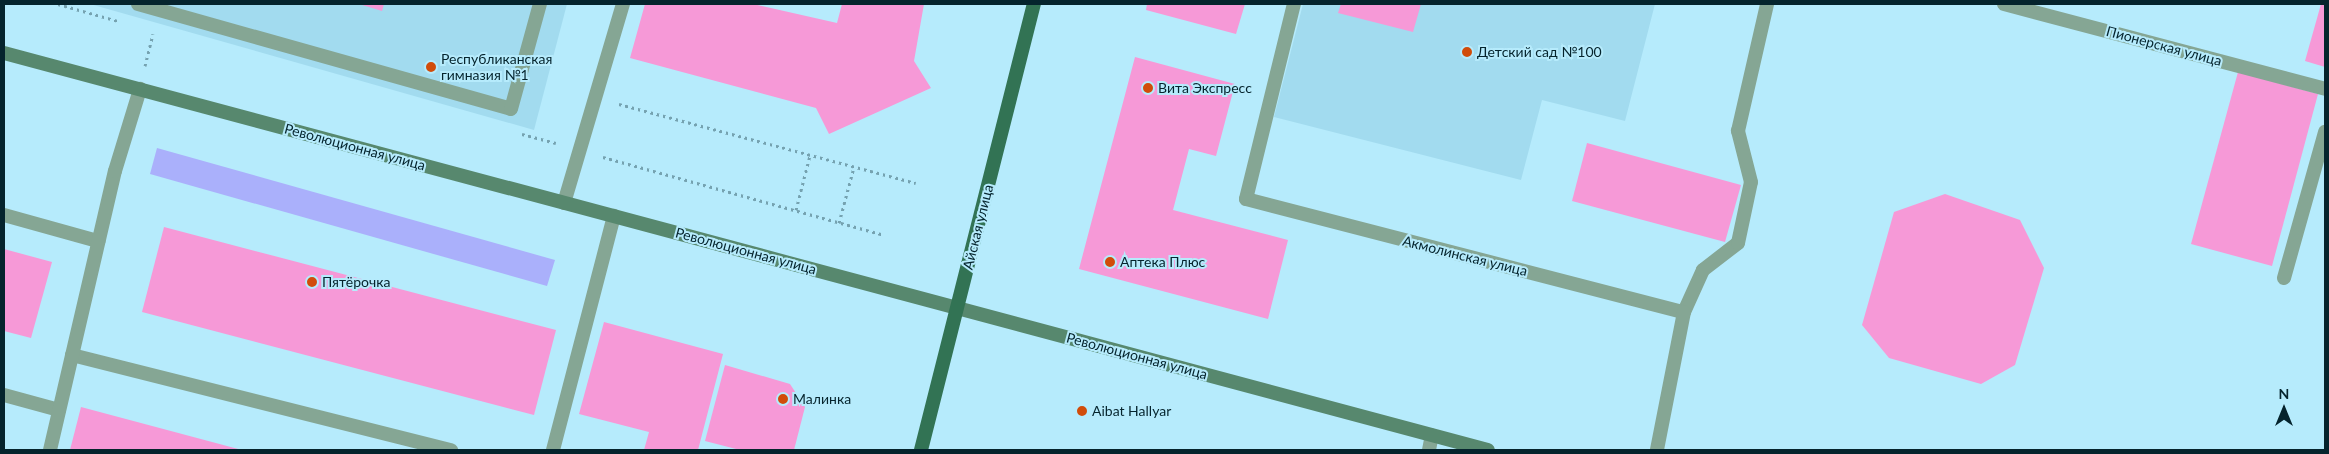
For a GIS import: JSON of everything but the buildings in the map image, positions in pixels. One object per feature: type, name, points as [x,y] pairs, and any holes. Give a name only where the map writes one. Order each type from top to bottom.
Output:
[{"type":"main road","name":"Айская улица","points":[[921,450],[1034,4]]},
{"type":"main road","name":"Революционная улица","points":[[4,53],[1488,450]]},
{"type":"street","points":[[138,4],[511,109],[540,4]]},
{"type":"street","points":[[564,203],[622,4]]},
{"type":"street","name":"Акмолинская улица","points":[[1294,4],[1246,200],[1684,312]]},
{"type":"street","points":[[1657,450],[1684,312],[1702,270],[1738,243],[1750,182],[1738,131],[1767,4]]},
{"type":"street","name":"Пионерская улица","points":[[2004,4],[2325,89]]},
{"type":"street","points":[[50,450],[98,241],[140,89]]},
{"type":"street","points":[[2284,278],[2325,132]]},
{"type":"street","points":[[4,215],[98,241]]},
{"type":"street","points":[[554,450],[614,216]]},
{"type":"street","points":[[72,355],[450,450]]},
{"type":"street","points":[[4,395],[59,410]]},
{"type":"street","points":[[1429,450],[1432,435]]},
{"type":"path","points":[[140,89],[154,30]]},
{"type":"path","points":[[595,98],[916,183]]},
{"type":"path","points":[[796,210],[810,155]]},
{"type":"path","points":[[839,223],[854,167]]},
{"type":"shaded area","name":"Республиканская гимназия №1","points":[[90,4],[567,4],[534,130]]},
{"type":"shaded area","name":"Детский сад №100","points":[[1303,4],[1655,4],[1625,121],[1542,100],[1521,180],[1274,117]]},
{"type":"shaded area","points":[[157,148],[555,260],[547,286],[150,174]]},
{"type":"place","name":"Детский сад №100","points":[[1467,52]]},
{"type":"place","name":"Республиканская гимназия №1","points":[[431,67]]},
{"type":"place","name":"Вита Экспресс","points":[[1148,88]]},
{"type":"place","name":"Аптека Плюс","points":[[1110,262]]},
{"type":"place","name":"Пятёрочка","points":[[312,282]]},
{"type":"place","name":"Малинка","points":[[783,399]]},
{"type":"place","name":"Aibat Hallyar","points":[[1082,411]]}]
